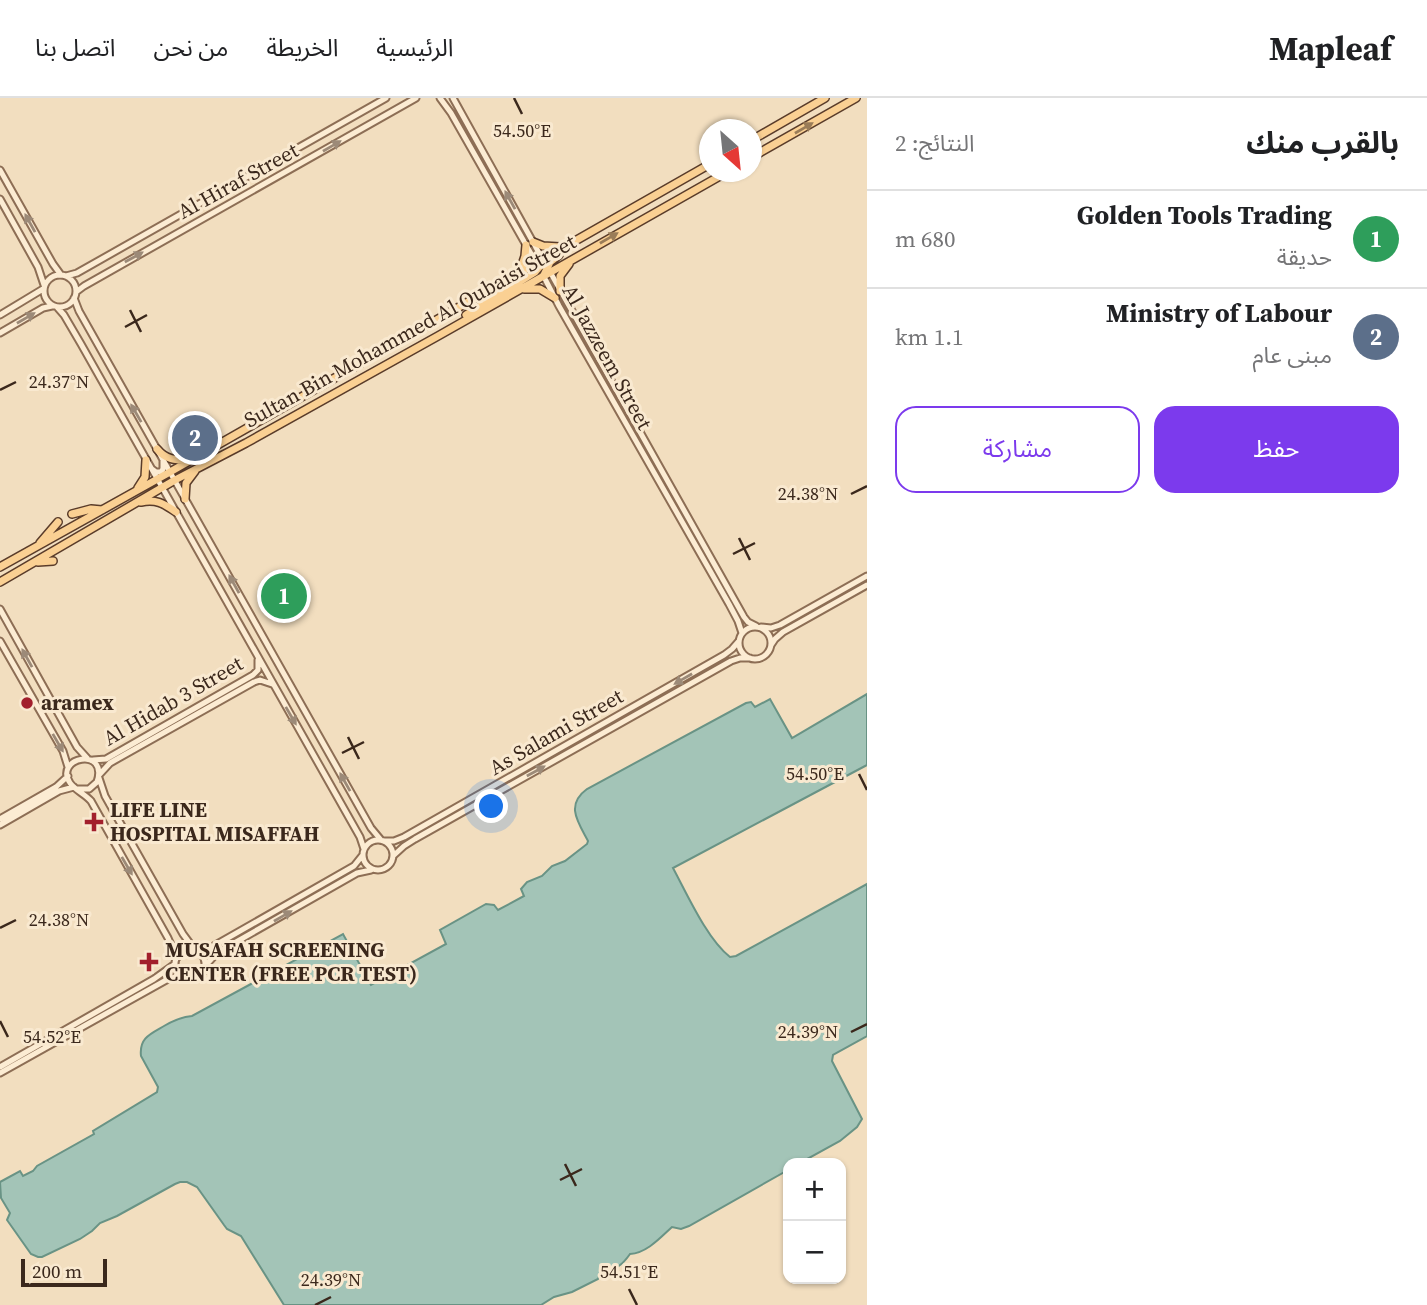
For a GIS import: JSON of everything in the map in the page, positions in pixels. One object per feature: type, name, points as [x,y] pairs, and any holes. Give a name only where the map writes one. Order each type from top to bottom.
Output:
[{"type":"main road","points":[[762,134],[825,98]]},
{"type":"main road","points":[[762,151],[856,98]]},
{"type":"main road","name":"Sultan Bin Mohammed Al Qubaisi Street","points":[[0,567],[135,492],[199,468],[438,336],[519,289],[565,247],[699,170]]},
{"type":"main road","name":"Sultan Bin Mohammed Al Qubaisi Street","points":[[172,476],[192,459],[520,273],[575,258],[709,182]]},
{"type":"main road","points":[[438,336],[443,329],[585,239],[590,232]]},
{"type":"main road","points":[[520,273],[530,244],[565,247]]},
{"type":"main road","points":[[560,291],[560,276],[575,258]]},
{"type":"main road","points":[[519,289],[540,289],[555,299]]},
{"type":"main road","points":[[172,476],[182,467],[232,440],[234,435]]},
{"type":"main road","points":[[157,449],[168,458],[192,459]]},
{"type":"main road","points":[[135,492],[145,477],[148,463]]},
{"type":"main road","points":[[185,499],[186,483],[199,468]]},
{"type":"main road","points":[[70,541],[74,535],[159,483]]},
{"type":"main road","name":"Sultan Bin Mohammed Al Qubaisi Street","points":[[1,582],[133,504],[159,483]]},
{"type":"main road","points":[[133,504],[160,501],[176,512]]},
{"type":"main road","points":[[72,514],[91,509],[103,510]]},
{"type":"main road","points":[[37,546],[58,522]]},
{"type":"main road","points":[[34,562],[53,561]]},
{"type":"street","name":"Al Hiraf Street","points":[[64,275],[77,273],[386,98]]},
{"type":"street","name":"Al Hiraf Street","points":[[75,295],[91,281],[416,98]]},
{"type":"street","name":"Al Jazzeem Street","points":[[440,98],[560,291],[744,617],[759,627]]},
{"type":"street","name":"Al Jazzeem Street","points":[[453,98],[530,244]]},
{"type":"street","points":[[0,170],[49,257],[72,281],[77,307],[371,828],[392,848],[393,856],[386,868],[356,873],[216,954],[199,976],[191,979],[168,979],[0,1073]]},
{"type":"street","points":[[0,199],[40,270],[44,297],[55,306],[77,337],[360,837],[365,864],[371,870]]},
{"type":"street","name":"Al Jazzeem Street","points":[[543,267],[555,299],[734,612],[742,633]]},
{"type":"street","points":[[0,315],[44,287],[53,276],[64,275]]},
{"type":"street","points":[[0,333],[45,307],[67,305],[75,295]]},
{"type":"street","points":[[148,463],[156,472],[161,472],[163,460]]},
{"type":"street","points":[[657,494],[661,485]]},
{"type":"street","points":[[867,576],[777,626],[749,627],[742,633],[739,641],[741,652],[750,658],[762,657],[783,632],[867,584]]},
{"type":"street","points":[[0,609],[77,747],[96,765],[105,796],[183,934],[204,957],[205,966]]},
{"type":"street","points":[[759,627],[769,635],[771,645]]},
{"type":"street","points":[[0,641],[63,751],[69,782],[91,801],[168,938],[177,972],[183,978]]},
{"type":"street","name":"As Salami Street","points":[[382,841],[394,841],[404,837],[724,655],[739,641]]},
{"type":"street","name":"Al Hidab 3 Street","points":[[99,776],[110,763],[247,682],[257,672],[258,657]]},
{"type":"street","name":"As Salami Street","points":[[393,856],[415,839],[731,661],[750,658]]},
{"type":"street","points":[[282,671],[285,662]]},
{"type":"street","name":"Al Hidab 3 Street","points":[[89,759],[106,759],[247,682],[260,680],[275,687]]},
{"type":"street","points":[[303,707],[313,710]]},
{"type":"street","points":[[0,819],[59,785],[76,760],[89,759]]},
{"type":"street","points":[[0,825],[59,792],[92,788],[99,776]]},
{"type":"street","points":[[0,1067],[154,979],[176,961],[182,952],[212,947],[354,866],[369,842],[382,841]]},
{"type":"shaded area","points":[[867,694],[867,765],[673,868],[713,939],[730,957],[867,884],[867,1036],[833,1055],[832,1061],[862,1119],[857,1127],[840,1141],[809,1158],[783,1158],[783,1173],[689,1226],[681,1229],[672,1227],[648,1248],[630,1254],[618,1266],[603,1268],[598,1279],[541,1305],[284,1305],[241,1236],[227,1229],[197,1187],[187,1182],[175,1184],[100,1223],[80,1239],[42,1257],[31,1254],[7,1220],[10,1213],[1,1198],[0,1182],[20,1171],[23,1176],[33,1171],[157,1092],[158,1087],[141,1056],[146,1037],[154,1032],[174,1020],[192,1016],[343,934],[371,985],[446,944],[440,930],[486,904],[494,905],[498,910],[524,896],[521,889],[527,882],[542,876],[552,866],[565,861],[587,844],[577,820],[575,807],[580,795],[587,789],[746,703],[751,702],[755,707],[770,699],[792,738]]},
{"type":"place","name":"Ministry of Labour","points":[[195,438]]},
{"type":"place","name":"Golden Tools Trading","points":[[284,596]]},
{"type":"place","name":"aramex","points":[[27,703]]},
{"type":"place","name":"LIFE LINE HOSPITAL MISAFFAH","points":[[94,822]]},
{"type":"place","name":"MUSAFAH SCREENING CENTER (FREE PCR TEST)","points":[[149,962]]}]
